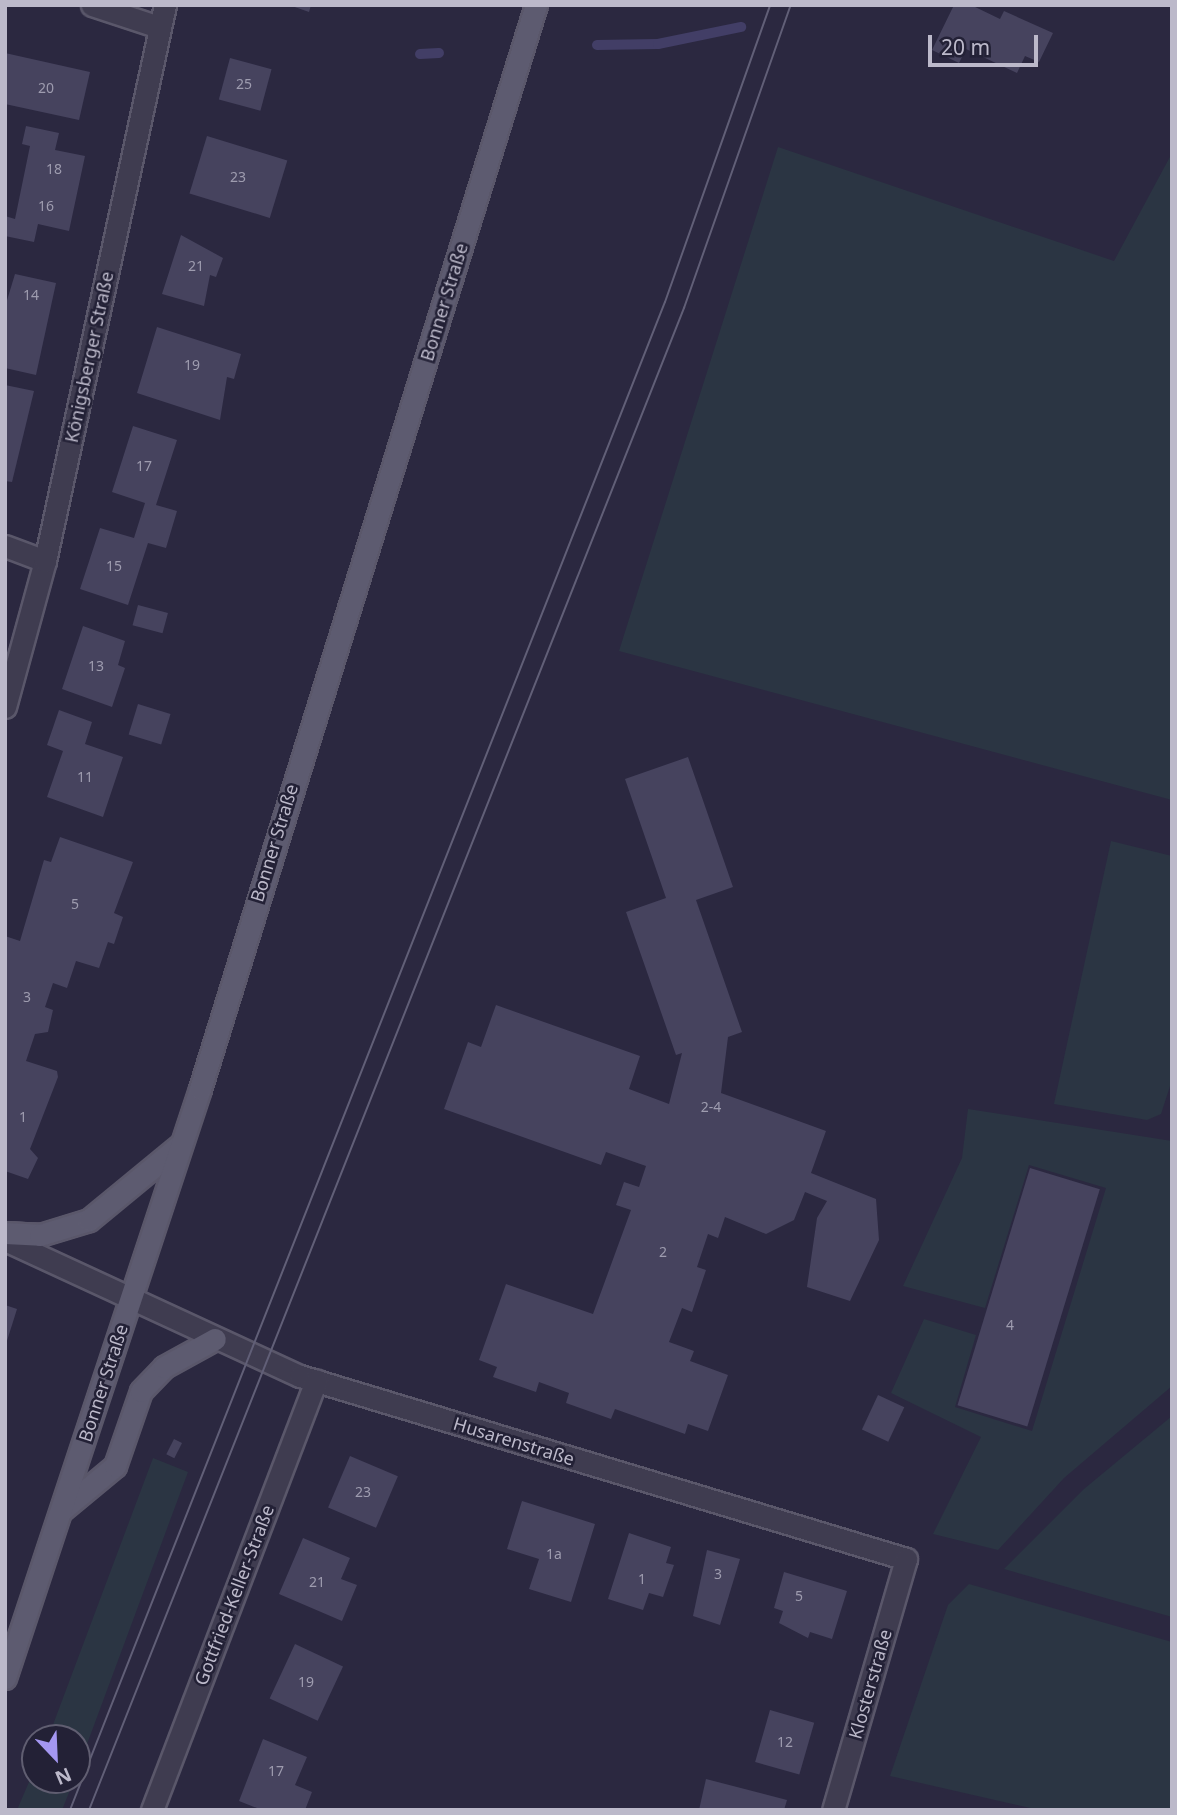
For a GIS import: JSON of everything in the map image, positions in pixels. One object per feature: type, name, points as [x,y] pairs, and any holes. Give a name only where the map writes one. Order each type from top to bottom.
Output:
[{"type":"main road","name":"Bonner Straße","points":[[5,1678],[181,1143],[536,5]]},
{"type":"main road","points":[[5,1233],[40,1235],[89,1220],[181,1143]]},
{"type":"main road","points":[[62,1510],[115,1466],[141,1391],[164,1367],[215,1339]]},
{"type":"street","points":[[92,5],[159,27]]},
{"type":"street","name":"Königsberger Straße","points":[[5,708],[45,561],[165,5]]},
{"type":"street","points":[[5,546],[45,561]]},
{"type":"street","name":"Husarenstraße","points":[[5,1240],[130,1301],[316,1380],[906,1559]]},
{"type":"street","name":"Gottfried-Keller-Straße","points":[[152,1810],[316,1380]]},
{"type":"street","name":"Klosterstraße","points":[[833,1810],[906,1559]]},
{"type":"shaded area","points":[[778,147],[1114,261],[1172,153],[1172,800],[619,651]]},
{"type":"shaded area","points":[[1111,841],[1172,856],[1172,1080],[1161,1114],[1147,1120],[1054,1104]]},
{"type":"shaded area","points":[[968,1109],[1172,1141],[1172,1386],[1064,1478],[998,1550],[933,1534],[981,1437],[891,1393],[924,1319],[976,1335],[955,1407],[1032,1431],[1106,1188],[1029,1165],[985,1308],[903,1286],[962,1158]]},
{"type":"shaded area","points":[[1172,1416],[1172,1617],[1004,1569],[1084,1489]]},
{"type":"shaded area","points":[[153,1458],[188,1472],[91,1733],[91,1724],[53,1724]]},
{"type":"shaded area","points":[[969,1584],[1172,1642],[1172,1810],[1039,1810],[890,1776],[948,1605]]},
{"type":"shaded area","points":[[24,1794],[68,1794],[62,1810],[17,1810]]},
{"type":"building","points":[[289,5],[311,5],[309,12]]},
{"type":"building","points":[[954,5],[971,5],[1000,19],[1004,11],[1053,33],[1039,62],[1025,56],[1017,73],[966,49],[959,63],[932,50]]},
{"type":"building","points":[[5,53],[90,72],[79,120],[5,104]]},
{"type":"building","points":[[230,58],[272,69],[260,111],[219,100]]},
{"type":"building","points":[[26,126],[59,133],[55,150],[85,156],[69,231],[38,224],[34,242],[5,236],[5,216],[15,219],[30,146],[22,144]]},
{"type":"building","points":[[207,136],[287,161],[270,218],[189,193]]},
{"type":"building","points":[[181,235],[223,258],[216,277],[210,275],[204,306],[162,294]]},
{"type":"building","points":[[15,274],[56,283],[36,375],[5,368],[5,307]]},
{"type":"building","points":[[157,327],[241,354],[234,379],[227,377],[220,420],[137,393]]},
{"type":"building","points":[[5,385],[34,391],[12,482],[5,481]]},
{"type":"building","points":[[133,426],[177,440],[156,505],[177,511],[166,548],[148,543],[128,605],[80,589],[100,528],[134,538],[145,503],[112,492]]},
{"type":"building","points":[[138,605],[168,613],[163,633],[133,625]]},
{"type":"building","points":[[83,626],[125,641],[118,665],[125,668],[112,707],[62,689]]},
{"type":"building","points":[[138,704],[171,714],[161,745],[129,735]]},
{"type":"building","points":[[59,710],[92,722],[85,744],[123,757],[103,817],[47,797],[63,751],[47,745]]},
{"type":"building","points":[[688,757],[733,887],[696,900],[742,1032],[728,1037],[721,1093],[826,1131],[811,1173],[876,1199],[879,1240],[850,1301],[807,1287],[817,1218],[827,1201],[805,1192],[794,1220],[766,1234],[725,1217],[718,1238],[708,1234],[697,1267],[706,1270],[692,1312],[682,1308],[669,1342],[694,1351],[690,1361],[728,1375],[708,1431],[688,1424],[685,1434],[615,1409],[611,1419],[566,1403],[569,1393],[539,1382],[536,1392],[493,1377],[497,1367],[479,1360],[506,1284],[593,1314],[631,1210],[616,1205],[624,1182],[639,1187],[646,1166],[606,1152],[601,1165],[444,1109],[468,1042],[481,1047],[496,1005],[640,1056],[629,1089],[669,1104],[682,1053],[676,1055],[626,912],[666,898],[625,779]]},
{"type":"building","points":[[60,837],[133,862],[114,913],[123,917],[114,944],[108,942],[99,968],[76,961],[67,988],[53,983],[45,1007],[53,1010],[48,1032],[35,1034],[26,1061],[57,1071],[58,1077],[30,1149],[38,1158],[28,1179],[5,1171],[5,936],[20,941],[44,860],[51,862]]},
{"type":"building","points":[[1030,1168],[1100,1189],[1027,1427],[957,1405]]},
{"type":"building","points":[[5,1305],[17,1309],[6,1344],[5,1344]]},
{"type":"building","points":[[878,1395],[904,1407],[888,1442],[862,1429]]},
{"type":"building","points":[[174,1439],[182,1443],[174,1458],[166,1454]]},
{"type":"building","points":[[350,1456],[398,1476],[376,1528],[328,1508]]},
{"type":"building","points":[[522,1501],[595,1524],[571,1602],[529,1589],[539,1559],[507,1549]]},
{"type":"building","points":[[629,1533],[671,1547],[666,1563],[674,1565],[663,1597],[649,1593],[643,1610],[608,1599]]},
{"type":"building","points":[[303,1538],[350,1558],[341,1579],[357,1585],[342,1621],[279,1594]]},
{"type":"building","points":[[707,1550],[740,1559],[720,1625],[693,1616]]},
{"type":"building","points":[[784,1572],[847,1591],[832,1639],[810,1632],[808,1638],[779,1623],[783,1611],[774,1608]]},
{"type":"building","points":[[295,1644],[343,1666],[318,1721],[270,1698]]},
{"type":"building","points":[[770,1710],[814,1723],[799,1775],[755,1762]]},
{"type":"building","points":[[263,1739],[307,1757],[295,1785],[312,1792],[305,1810],[262,1810],[239,1801]]},
{"type":"building","points":[[706,1779],[787,1800],[784,1810],[699,1810]]},
{"type":"waterway","points":[[597,45],[658,44],[741,27]]},
{"type":"waterway","points":[[420,54],[439,53]]},
{"type":"tram line","points":[[70,1810],[665,302],[770,5]]},
{"type":"tram line","points":[[89,1810],[684,308],[791,5]]}]
